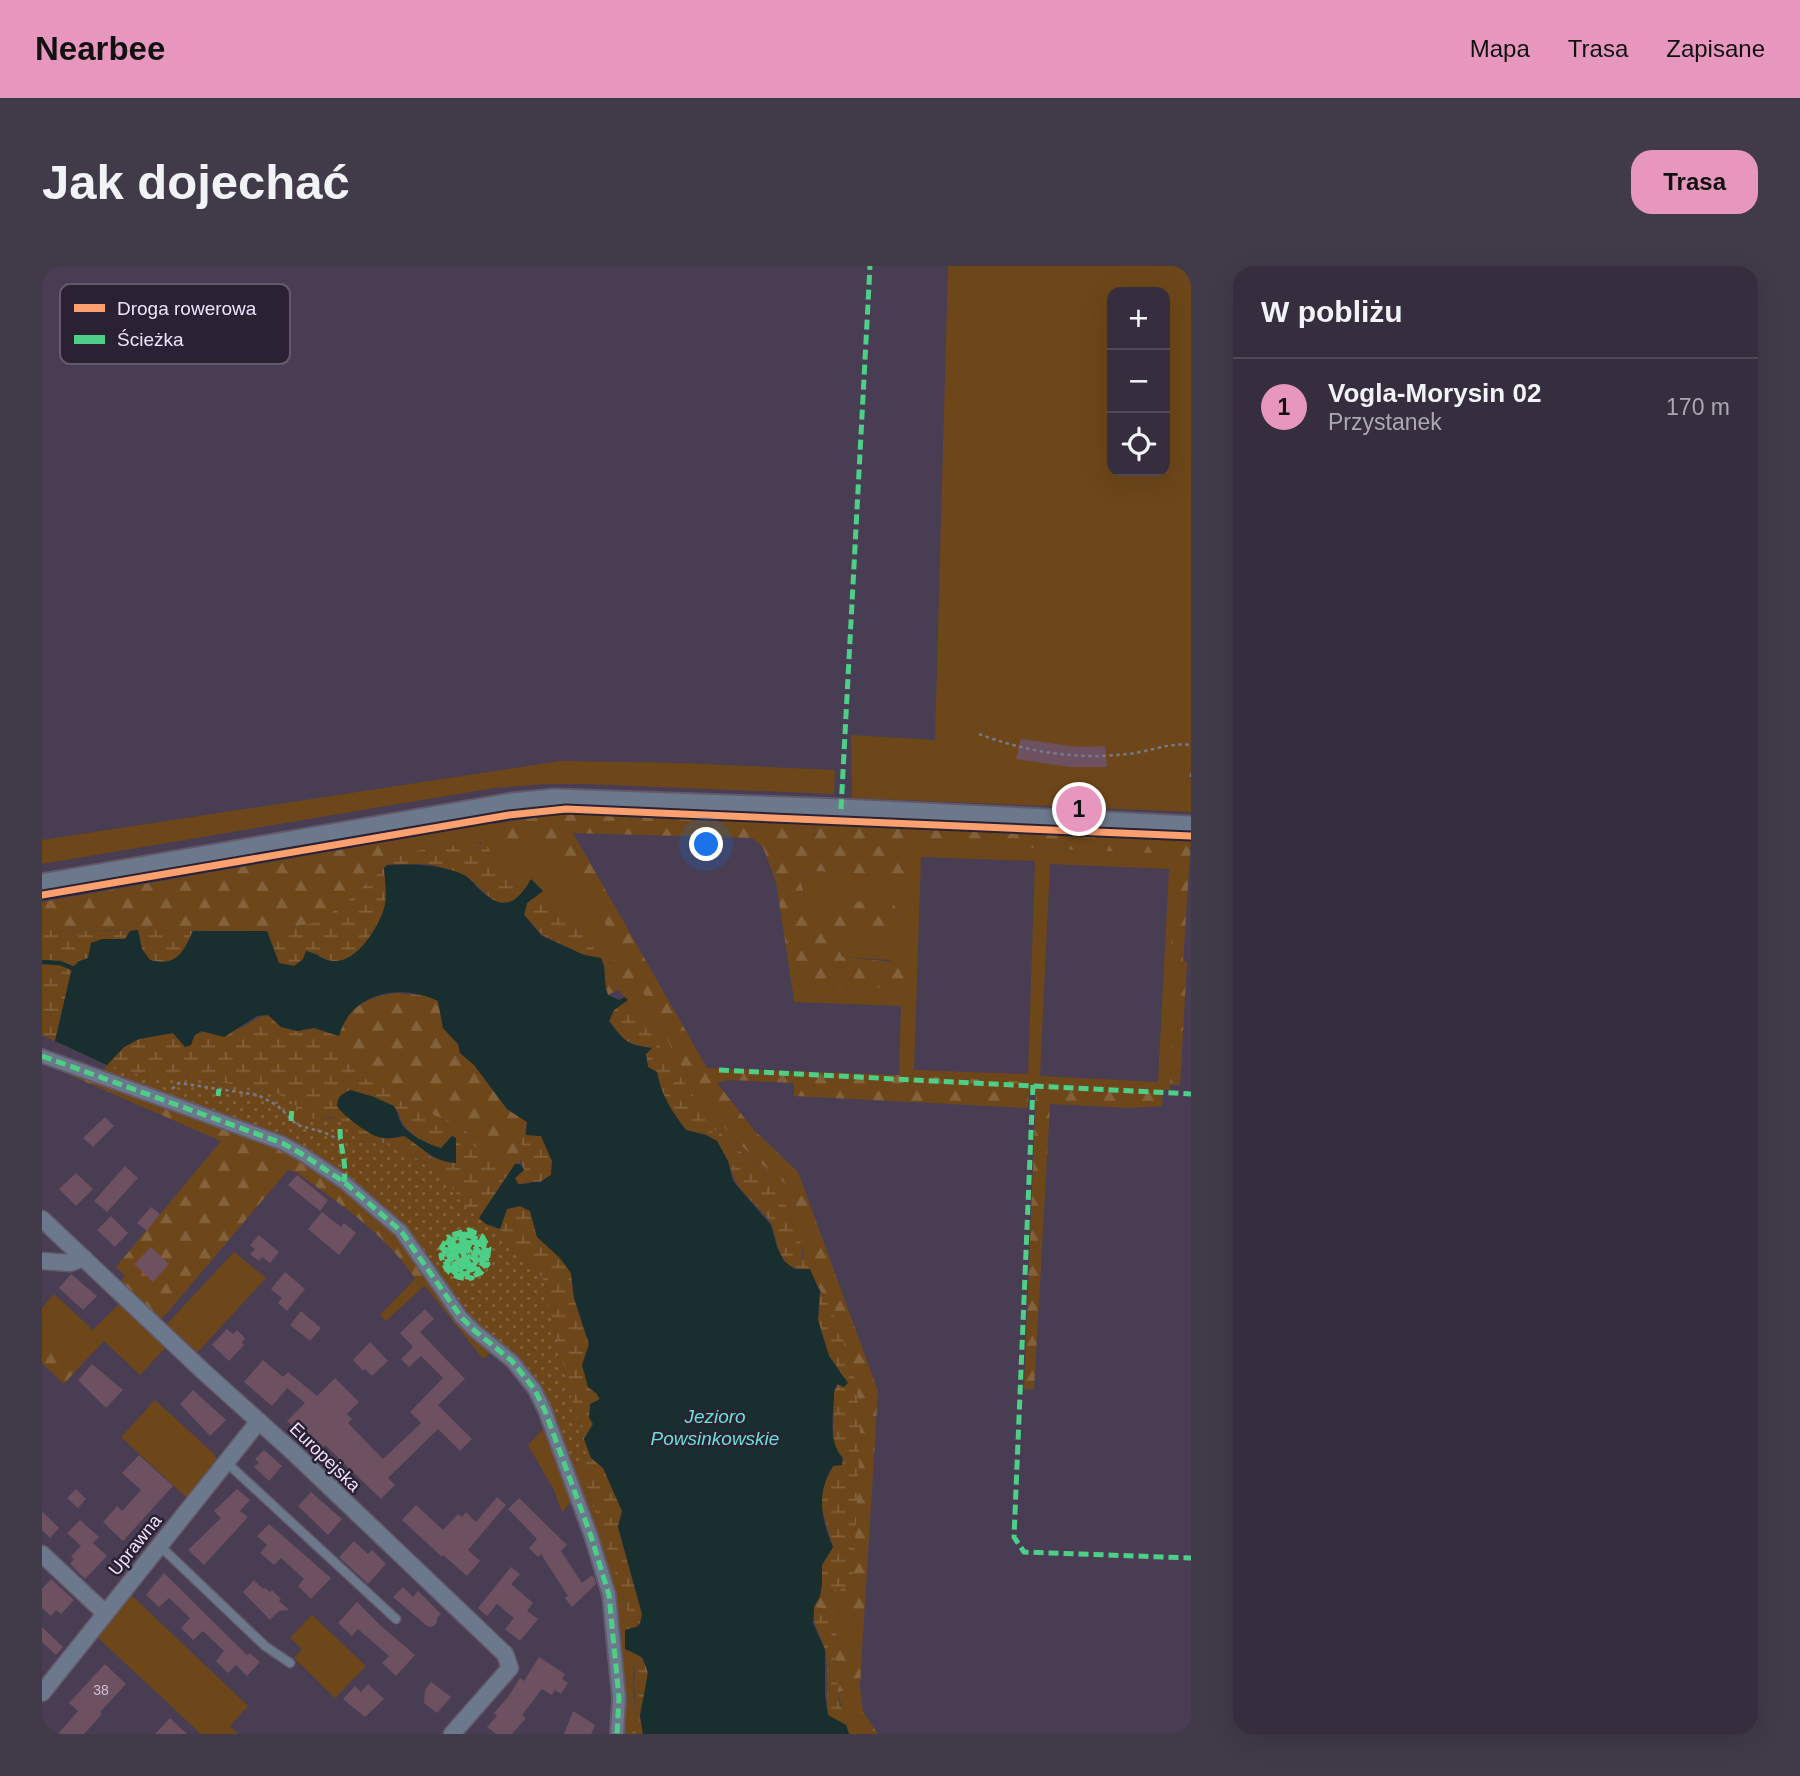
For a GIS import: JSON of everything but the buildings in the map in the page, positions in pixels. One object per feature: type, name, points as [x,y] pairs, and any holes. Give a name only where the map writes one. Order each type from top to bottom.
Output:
[{"type":"street","points":[[42,884],[512,803],[555,799],[801,807],[1191,826]]},
{"type":"street","points":[[42,1056],[282,1143],[302,1154],[344,1182],[401,1231],[461,1317],[512,1361],[535,1390],[549,1420],[587,1524],[609,1595],[619,1698],[617,1734]]},
{"type":"street","name":"Europejska","points":[[42,1219],[453,1602],[507,1657],[510,1668],[452,1734]]},
{"type":"street","points":[[42,1261],[70,1263],[84,1258]]},
{"type":"street","name":"Uprawna","points":[[42,1693],[259,1421]]},
{"type":"street","points":[[42,1554],[105,1613]]},
{"type":"lane","points":[[226,1462],[396,1619]]},
{"type":"lane","points":[[159,1545],[265,1646],[290,1662]]},
{"type":"path","points":[[979,734],[1025,749],[1068,755],[1125,754],[1176,744],[1189,745],[1191,738]]},
{"type":"path","points":[[1191,771],[1191,777]]},
{"type":"path","points":[[162,1098],[179,1083],[258,1095],[278,1106],[296,1125],[340,1140]]},
{"type":"green space","points":[[948,266],[1191,266],[1191,812],[852,798],[851,735],[935,740]]},
{"type":"green space","points":[[560,761],[835,770],[834,794],[586,784],[494,788],[42,864],[42,840]]},
{"type":"green space","points":[[565,813],[1191,840],[1183,961],[1187,962],[1180,1085],[1170,1085],[1178,950],[1171,949],[1175,854],[911,843],[908,871],[901,876],[797,870],[811,916],[838,914],[852,904],[871,897],[890,900],[898,915],[894,931],[847,931],[840,937],[838,947],[842,957],[903,963],[905,976],[897,988],[792,986],[776,882],[763,847],[752,838],[573,833],[707,1068],[1163,1089],[1162,1106],[1130,1108],[1050,1104],[1034,1390],[1024,1389],[1036,1091],[1029,1091],[1028,1108],[794,1096],[794,1083],[729,1080],[717,1083],[754,1130],[798,1172],[878,1391],[864,1618],[814,1607],[822,1584],[838,1590],[853,1583],[855,1513],[828,1301],[804,1258],[804,1251],[809,1245],[808,1235],[795,1210],[793,1190],[736,1140],[706,1105],[682,1066],[639,984],[631,983],[608,995],[603,982],[605,967],[618,953],[615,941],[583,885],[562,856],[551,846],[537,840],[498,846],[493,824]]},
{"type":"green space","points":[[493,823],[498,845],[537,840],[551,846],[562,856],[583,885],[615,941],[618,953],[614,960],[605,967],[584,935],[532,880],[524,890],[504,878],[481,842],[416,851],[385,859],[379,843]]},
{"type":"green space","points":[[473,842],[487,845],[504,878],[524,890],[516,899],[508,903],[494,900],[467,877],[449,869],[425,864],[387,865],[385,859],[416,851]]},
{"type":"green space","points":[[379,843],[387,865],[343,905],[315,923],[267,931],[42,930],[42,902]]},
{"type":"green space","points":[[910,843],[1176,854],[1171,948],[1179,949],[1170,1090],[899,1075],[901,1006],[794,1002],[792,986],[897,988],[890,960],[842,957],[838,947],[840,937],[847,931],[894,931],[898,915],[890,900],[852,904],[838,914],[811,916],[797,870],[901,876],[910,859]],"holes":[[[921,857],[1035,861],[1028,1074],[914,1070]],[[1050,864],[1169,869],[1158,1082],[1040,1076]]]},
{"type":"green space","points":[[384,868],[385,907],[372,933],[357,952],[337,961],[327,960],[316,953],[294,966],[279,963],[267,931],[315,923],[343,905]]},
{"type":"green space","points":[[543,891],[584,935],[601,958],[584,955],[542,935],[524,914],[527,903]]},
{"type":"green space","points":[[42,930],[130,931],[125,939],[102,939],[88,958],[72,968],[55,1041],[42,1035]]},
{"type":"green space","points":[[138,930],[193,931],[178,956],[167,962],[159,962],[150,960],[142,949]]},
{"type":"green space","points":[[639,983],[682,1066],[706,1105],[736,1140],[793,1190],[795,1210],[808,1235],[809,1245],[803,1251],[792,1219],[768,1177],[717,1130],[618,989]]},
{"type":"green space","points":[[395,993],[428,996],[438,1001],[443,1028],[458,1044],[460,1053],[474,1064],[507,1109],[527,1122],[520,1139],[520,1164],[493,1160],[472,1143],[466,1126],[435,1116],[410,1103],[403,1096],[361,1077],[336,1051],[332,1044],[353,1010],[372,999]]},
{"type":"green space","points":[[628,1000],[717,1130],[706,1135],[686,1130],[668,1103],[657,1072],[648,1068],[646,1054],[652,1048],[626,1040],[609,1020],[614,1010]]},
{"type":"green space","points":[[268,1015],[282,1027],[297,1031],[314,1028],[339,1036],[333,1044],[339,1053],[355,1065],[361,1077],[403,1096],[410,1103],[435,1116],[466,1126],[470,1142],[483,1151],[486,1157],[515,1164],[479,1218],[462,1204],[449,1182],[400,1147],[374,1141],[359,1142],[345,1122],[330,1117],[312,1120],[300,1117],[275,1092],[184,1076],[139,1075],[107,1065],[124,1047],[139,1039],[173,1033],[185,1046],[191,1045],[194,1036],[200,1033],[237,1029]],"holes":[[[350,1090],[374,1097],[399,1113],[404,1126],[428,1143],[441,1148],[452,1136],[455,1138],[456,1163],[431,1157],[418,1144],[404,1136],[391,1139]]]},
{"type":"green space","points":[[107,1065],[139,1075],[184,1076],[275,1092],[295,1104],[300,1117],[333,1119],[347,1123],[359,1142],[374,1141],[400,1147],[449,1182],[462,1204],[486,1224],[500,1229],[542,1277],[575,1413],[591,1458],[571,1465],[541,1392],[462,1309],[418,1246],[338,1173],[102,1073]]},
{"type":"green space","points":[[68,1070],[276,1144],[342,1186],[400,1236],[431,1279],[421,1289],[396,1254],[365,1224],[296,1172],[288,1170],[161,1320],[120,1282],[125,1276],[116,1267],[221,1141],[65,1073]]},
{"type":"green space","points":[[717,1130],[746,1157],[743,1164],[730,1166],[717,1141],[706,1135]]},
{"type":"green space","points":[[525,1132],[526,1135],[541,1136],[552,1161],[551,1175],[540,1182],[518,1184],[515,1178],[524,1170],[518,1151],[522,1146],[519,1139]]},
{"type":"green space","points":[[746,1157],[779,1193],[800,1238],[802,1258],[810,1269],[796,1268],[785,1261],[771,1224],[737,1184],[730,1166],[743,1164]]},
{"type":"green space","points":[[520,1206],[530,1211],[537,1237],[560,1258],[571,1273],[574,1298],[589,1344],[586,1357],[588,1387],[600,1400],[593,1424],[584,1439],[575,1413],[542,1277],[500,1229],[507,1209]]},
{"type":"green space","points":[[234,1252],[266,1278],[196,1354],[166,1325]]},
{"type":"green space","points":[[415,1279],[421,1289],[386,1321],[380,1315]]},
{"type":"green space","points":[[431,1279],[507,1362],[505,1367],[492,1351],[483,1359],[424,1285]]},
{"type":"green space","points":[[820,1292],[828,1301],[840,1330],[857,1387],[860,1434],[853,1584],[838,1591],[822,1584],[822,1565],[833,1547],[820,1503],[823,1486],[837,1451],[833,1440],[834,1391],[845,1376],[829,1356],[818,1320]]},
{"type":"green space","points":[[54,1294],[93,1330],[119,1304],[165,1348],[140,1375],[104,1341],[83,1363],[42,1324],[42,1308]]},
{"type":"green space","points":[[42,1324],[83,1363],[64,1384],[42,1363]]},
{"type":"green space","points":[[155,1400],[214,1454],[218,1462],[188,1499],[121,1437]]},
{"type":"green space","points":[[545,1427],[571,1502],[562,1512],[554,1490],[528,1445]]},
{"type":"green space","points":[[591,1458],[603,1468],[622,1511],[618,1527],[642,1614],[636,1627],[625,1630],[629,1616],[579,1462]]},
{"type":"green space","points":[[579,1462],[629,1616],[625,1630],[625,1649],[636,1654],[633,1675],[635,1723],[632,1734],[622,1734],[618,1614],[609,1575],[571,1465]]},
{"type":"green space","points":[[128,1592],[248,1706],[230,1726],[238,1734],[201,1734],[95,1635]]},
{"type":"green space","points":[[814,1607],[839,1612],[835,1650],[839,1704],[846,1725],[828,1715],[826,1655],[815,1625]]},
{"type":"green space","points":[[839,1612],[864,1618],[862,1649],[835,1650]]},
{"type":"green space","points":[[312,1615],[366,1666],[335,1698],[294,1658],[302,1649],[290,1638]]},
{"type":"green space","points":[[862,1649],[860,1687],[838,1692],[835,1650]]},
{"type":"green space","points":[[636,1654],[643,1660],[647,1675],[640,1717],[643,1734],[632,1734]]},
{"type":"green space","points":[[860,1687],[863,1712],[846,1725],[838,1692]]},
{"type":"green space","points":[[863,1712],[878,1734],[849,1734],[846,1725]]},
{"type":"water","name":"Jezioro Powsinkowskie","points":[[387,865],[426,866],[455,871],[468,878],[488,897],[503,903],[515,899],[531,879],[543,891],[527,903],[524,915],[542,936],[584,955],[601,958],[608,995],[619,1000],[625,997],[628,1000],[614,1010],[609,1021],[627,1041],[652,1048],[646,1054],[648,1067],[657,1072],[664,1096],[686,1130],[717,1141],[728,1161],[733,1181],[771,1225],[784,1261],[794,1269],[810,1269],[820,1292],[818,1320],[829,1356],[848,1383],[844,1387],[837,1384],[834,1392],[833,1435],[843,1458],[842,1465],[833,1466],[822,1496],[823,1516],[833,1547],[822,1565],[822,1584],[814,1607],[813,1623],[825,1650],[825,1696],[828,1715],[846,1725],[849,1734],[643,1734],[640,1716],[648,1672],[642,1657],[625,1649],[625,1630],[640,1624],[642,1614],[618,1527],[622,1511],[603,1468],[591,1458],[584,1439],[593,1424],[589,1418],[590,1404],[600,1399],[588,1387],[582,1365],[589,1344],[574,1298],[571,1273],[560,1258],[537,1237],[530,1211],[520,1206],[507,1209],[500,1229],[479,1218],[515,1164],[520,1164],[524,1170],[515,1178],[518,1184],[524,1184],[540,1182],[551,1175],[552,1161],[541,1136],[526,1135],[527,1122],[507,1109],[474,1065],[460,1053],[458,1044],[443,1028],[438,1001],[409,993],[379,995],[354,1009],[339,1036],[314,1028],[297,1031],[281,1027],[268,1015],[257,1016],[224,1037],[201,1031],[194,1036],[191,1045],[185,1047],[173,1033],[139,1039],[124,1047],[107,1065],[55,1041],[72,968],[79,961],[88,958],[91,943],[102,939],[125,939],[130,931],[138,930],[142,949],[150,960],[166,962],[182,952],[193,931],[267,931],[279,963],[294,966],[303,959],[306,951],[328,960],[344,960],[365,943],[380,919],[385,901],[384,868]]},
{"type":"water","points":[[350,1090],[394,1106],[403,1127],[431,1145],[441,1148],[452,1136],[456,1138],[456,1163],[434,1157],[404,1136],[383,1138],[360,1127],[342,1113],[337,1105],[341,1095]]},
{"type":"waterway","points":[[42,962],[60,963],[72,968]]},
{"type":"marked path","points":[[841,809],[870,266]]},
{"type":"marked path","points":[[42,1056],[282,1143],[302,1154],[344,1182],[401,1231],[461,1317],[512,1361],[535,1390],[545,1411],[591,1536],[609,1595],[619,1698],[617,1734]]},
{"type":"marked path","points":[[719,1070],[1191,1094]]},
{"type":"marked path","points":[[1033,1085],[1014,1537],[1024,1552],[1191,1558]]},
{"type":"marked path","points":[[218,1096],[219,1089]]},
{"type":"marked path","points":[[291,1121],[292,1108]]},
{"type":"marked path","points":[[340,1129],[344,1182]]},
{"type":"marked path","points":[[440,1250],[448,1237],[450,1239],[444,1253],[450,1241],[464,1234],[454,1242],[448,1252],[466,1236],[464,1232],[452,1237],[451,1235],[469,1230],[482,1236],[489,1248],[487,1262],[484,1243],[474,1234],[468,1234],[469,1239],[479,1246],[482,1256],[480,1245],[469,1236],[479,1240],[484,1248],[485,1253],[480,1268],[488,1264],[481,1273],[473,1276],[478,1269],[464,1274],[448,1266],[457,1275],[472,1278],[460,1278],[451,1274],[441,1255],[444,1255],[448,1264],[448,1254],[455,1268],[463,1271],[474,1268],[482,1258],[474,1267],[462,1268],[462,1263],[469,1263],[474,1257],[473,1249],[467,1244],[475,1248],[476,1258],[464,1267],[475,1263],[479,1252],[473,1244],[463,1241],[455,1247],[453,1253],[458,1246],[465,1243],[457,1252],[465,1247],[472,1253],[465,1250],[460,1256],[456,1254],[456,1263],[453,1255],[450,1256],[455,1265],[459,1264],[459,1258],[466,1261],[472,1256],[465,1258],[468,1254],[466,1252],[463,1254],[465,1256]]},
{"type":"cycle path","points":[[42,895],[509,815],[566,809],[1191,836]]},
{"type":"place","name":"Vogla-Morysin 02","points":[[1079,809]]}]
